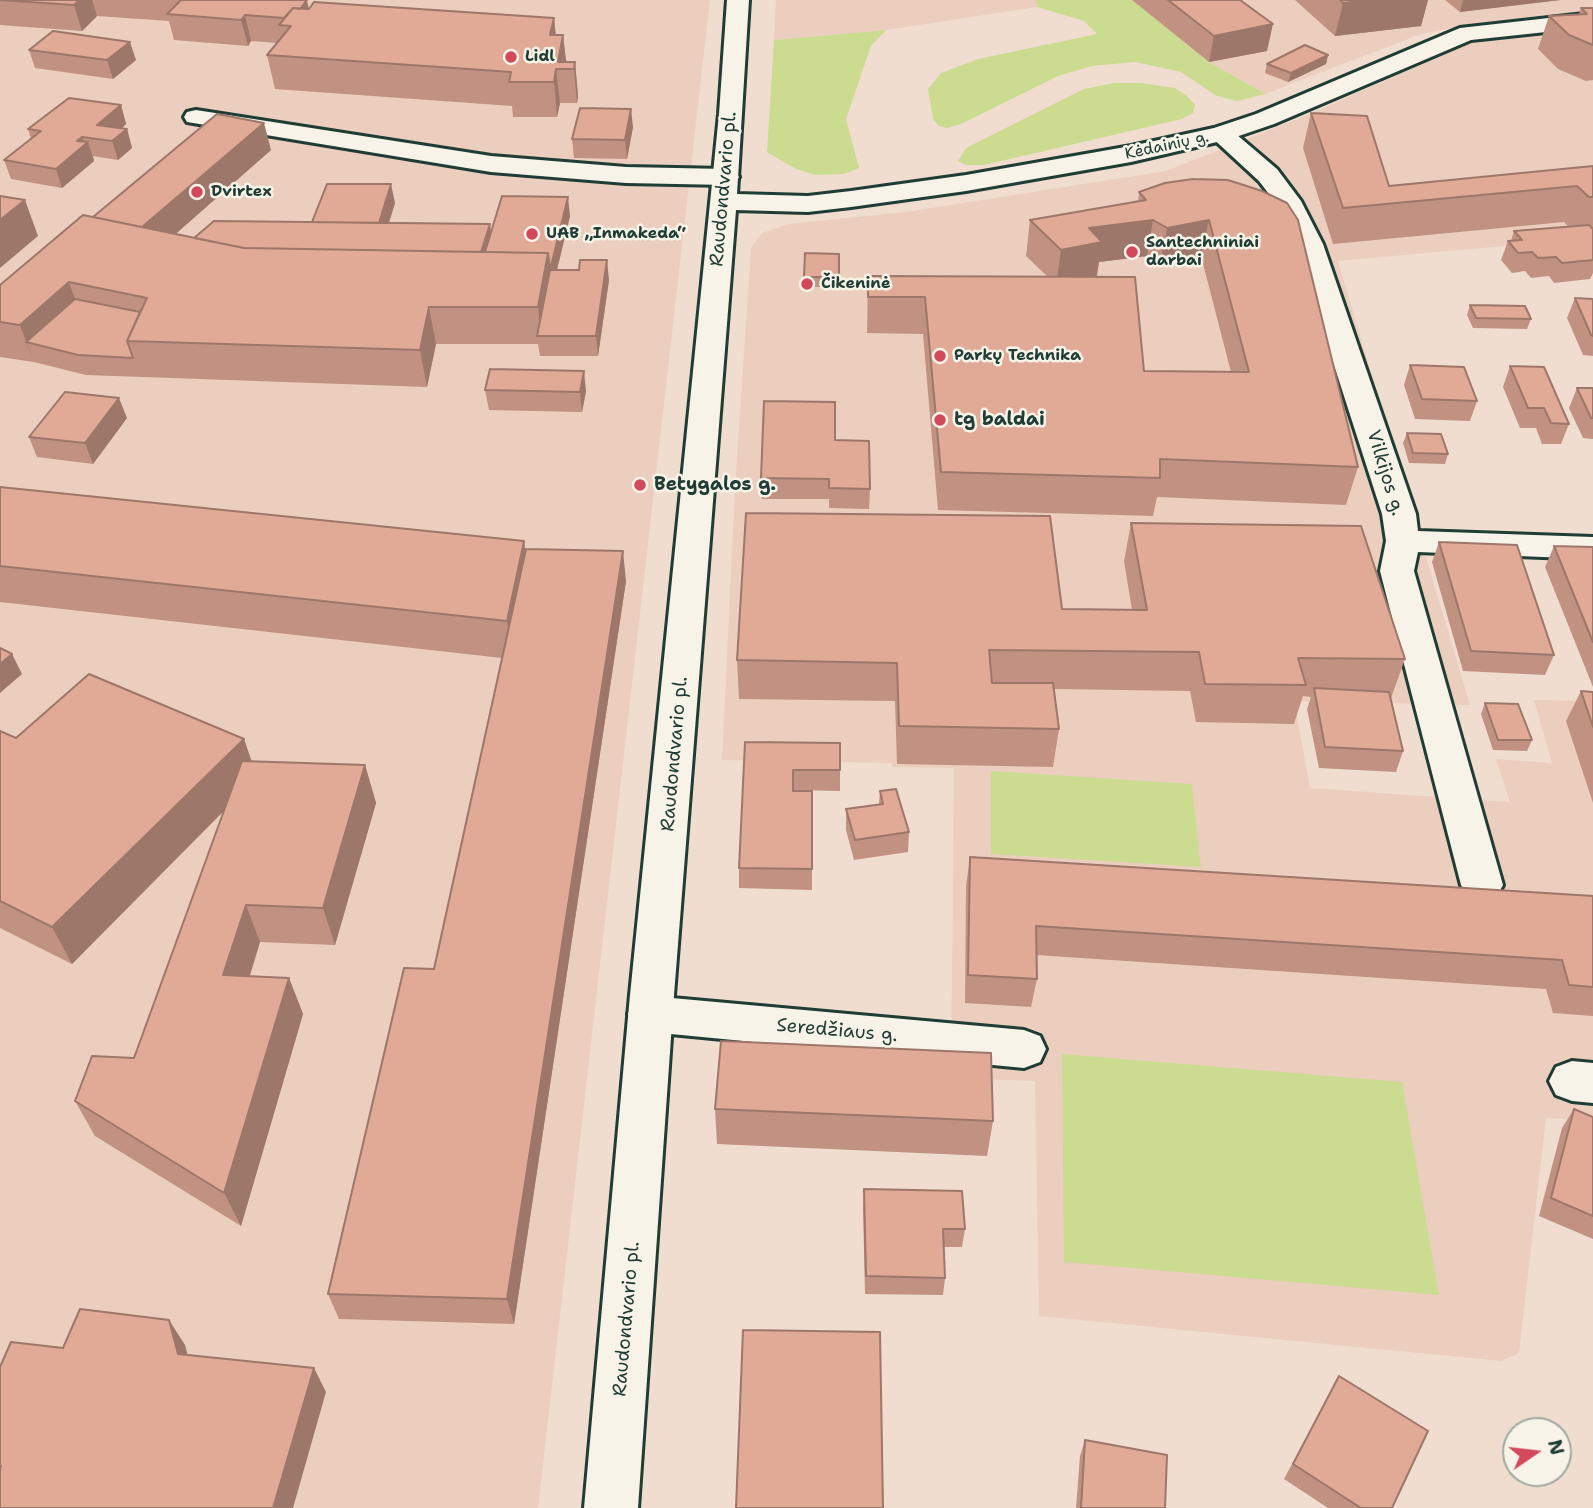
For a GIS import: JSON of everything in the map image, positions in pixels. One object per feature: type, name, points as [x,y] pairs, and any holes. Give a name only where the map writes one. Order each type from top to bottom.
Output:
[{"type":"main road","name":"Raudondvario pl.","points":[[611,1508],[650,1014],[724,190],[738,0]]},
{"type":"main road","name":"Kėdainių g.","points":[[196,117],[491,164],[626,175],[808,204],[1036,171],[1221,134],[1265,119],[1442,41],[1468,33],[1593,20]]},
{"type":"main road","name":"Vilkijos g.","points":[[1221,134],[1268,175],[1289,201],[1310,244],[1399,514],[1403,541],[1397,571],[1482,885]]},
{"type":"main road","points":[[1403,541],[1593,548]]},
{"type":"main road","name":"Seredžiaus g.","points":[[650,1014],[1024,1049]]},
{"type":"shaded area","points":[[0,0],[710,0],[538,1508],[0,1508]]},
{"type":"shaded area","points":[[776,0],[1036,0],[1037,7],[886,30],[774,40]]},
{"type":"shaded area","points":[[1132,0],[1593,0],[1593,10],[1479,23],[1421,34],[1265,94],[1209,62]]},
{"type":"shaded area","points":[[1593,32],[1593,238],[1338,261],[1470,705],[1294,701],[1310,788],[1510,802],[1496,759],[1552,763],[1534,700],[1593,701],[1593,1121],[1546,1118],[1519,1353],[1501,1361],[1039,1316],[1035,1081],[951,1078],[954,768],[892,767],[892,763],[722,760],[735,487],[751,248],[762,233],[788,224],[906,212],[1166,171],[1305,116],[1470,43],[1536,34]]},
{"type":"green space","points":[[1036,0],[1132,0],[1209,62],[1265,94],[1237,101],[1217,96],[1181,72],[1135,62],[1092,66],[1058,76],[961,124],[947,128],[939,126],[933,119],[928,89],[941,73],[978,59],[1097,34],[1084,21],[1037,7]]},
{"type":"green space","points":[[886,30],[871,46],[846,119],[859,168],[844,174],[816,175],[796,169],[767,152],[774,40]]},
{"type":"green space","points":[[1114,83],[1141,83],[1175,88],[1195,105],[1193,113],[1182,119],[984,165],[966,165],[958,161],[966,148],[1084,89]]},
{"type":"green space","points":[[991,771],[1192,784],[1201,867],[991,854]]},
{"type":"green space","points":[[1062,1054],[1402,1082],[1439,1295],[1064,1262]]},
{"type":"building","points":[[0,0],[79,0],[74,5]]},
{"type":"building","points":[[181,0],[307,0],[300,9],[293,8],[284,18],[245,15],[241,20],[167,14]]},
{"type":"building","points":[[1168,0],[1240,0],[1273,24],[1214,36]]},
{"type":"building","points":[[1340,0],[1370,0],[1343,3]]},
{"type":"building","points":[[314,2],[554,18],[550,35],[563,35],[558,62],[575,62],[574,69],[556,69],[554,82],[509,82],[511,72],[267,55],[291,26],[279,25],[293,8],[309,9]]},
{"type":"building","points":[[1581,8],[1593,8],[1593,45],[1569,35],[1549,16],[1587,14]]},
{"type":"building","points":[[53,31],[130,42],[107,60],[29,50]]},
{"type":"building","points":[[1305,45],[1328,55],[1291,73],[1267,64]]},
{"type":"building","points":[[69,98],[121,105],[97,125],[127,129],[112,141],[82,137],[77,141],[88,142],[56,169],[4,160],[41,131],[28,129]]},
{"type":"building","points":[[580,108],[631,109],[625,140],[572,139]]},
{"type":"building","points":[[1311,113],[1367,116],[1389,186],[1593,166],[1593,197],[1589,197],[1577,186],[1343,208]]},
{"type":"building","points":[[217,114],[264,123],[142,227],[93,217]]},
{"type":"building","points":[[1193,179],[1228,180],[1262,191],[1287,203],[1298,220],[1358,467],[1160,459],[1160,478],[941,472],[925,297],[868,297],[868,276],[1135,277],[1144,371],[1249,372],[1209,220],[1167,228],[1153,220],[1089,228],[1102,242],[1061,250],[1030,220],[1146,200],[1139,192],[1165,183]]},
{"type":"building","points":[[327,184],[391,184],[379,223],[312,222]]},
{"type":"building","points":[[0,196],[25,200],[0,220]]},
{"type":"building","points":[[502,196],[568,197],[550,270],[548,253],[485,252]]},
{"type":"building","points":[[83,215],[244,248],[548,253],[538,307],[429,307],[420,350],[127,341],[147,298],[69,282],[20,325],[0,322],[0,285]]},
{"type":"building","points":[[214,221],[490,224],[481,252],[244,248],[194,238]]},
{"type":"building","points":[[1589,225],[1593,229],[1593,260],[1562,263],[1556,257],[1538,258],[1532,252],[1518,253],[1508,241],[1522,240],[1514,231]]},
{"type":"building","points":[[805,253],[839,254],[839,277],[804,277]]},
{"type":"building","points":[[580,260],[607,260],[596,336],[537,336],[550,270],[579,270]]},
{"type":"building","points":[[1575,298],[1593,299],[1593,336],[1591,335]]},
{"type":"building","points":[[75,299],[140,312],[127,341],[133,358],[78,355],[26,342]]},
{"type":"building","points":[[1470,305],[1525,306],[1531,319],[1476,318]]},
{"type":"building","points":[[1410,365],[1464,367],[1477,401],[1422,399]]},
{"type":"building","points":[[1510,366],[1544,367],[1569,424],[1551,423],[1544,408],[1528,408]]},
{"type":"building","points":[[490,369],[584,371],[580,392],[485,390]]},
{"type":"building","points":[[1577,388],[1593,388],[1593,418],[1591,418]]},
{"type":"building","points":[[65,392],[119,398],[85,443],[29,437]]},
{"type":"building","points":[[764,401],[835,402],[835,440],[869,441],[870,489],[829,488],[829,479],[761,478]]},
{"type":"building","points":[[1407,433],[1441,434],[1448,454],[1413,453]]},
{"type":"building","points":[[0,487],[524,541],[507,621],[0,566]]},
{"type":"building","points":[[746,513],[1050,516],[1062,609],[1147,610],[1131,523],[1361,526],[1405,659],[1298,658],[1306,685],[1205,684],[1199,652],[989,650],[992,683],[1053,683],[1059,729],[899,726],[897,663],[737,660]]},
{"type":"building","points":[[1439,542],[1517,545],[1554,655],[1471,651]]},
{"type":"building","points":[[1554,546],[1593,547],[1593,642]]},
{"type":"building","points":[[526,549],[623,551],[507,1299],[328,1294],[404,968],[434,969]]},
{"type":"building","points":[[0,648],[12,654],[0,664]]},
{"type":"building","points":[[89,674],[244,739],[52,927],[0,901],[0,731],[16,738]]},
{"type":"building","points":[[1314,688],[1389,692],[1403,751],[1325,747]]},
{"type":"building","points":[[1581,691],[1593,692],[1593,727]]},
{"type":"building","points":[[1485,703],[1518,704],[1532,740],[1498,740]]},
{"type":"building","points":[[745,742],[840,743],[840,770],[793,770],[793,791],[812,791],[812,869],[739,868]]},
{"type":"building","points":[[242,761],[365,765],[323,908],[246,905],[223,975],[289,978],[224,1193],[75,1101],[92,1056],[134,1058]]},
{"type":"building","points":[[896,789],[909,832],[855,840],[846,809],[883,804],[880,791]]},
{"type":"building","points":[[970,857],[1593,896],[1593,987],[1569,985],[1562,960],[1036,926],[1037,979],[968,975]]},
{"type":"building","points":[[721,1041],[991,1053],[993,1121],[715,1109]]},
{"type":"building","points":[[1574,1109],[1593,1117],[1593,1216],[1551,1198]]},
{"type":"building","points":[[864,1189],[962,1191],[965,1229],[943,1229],[945,1278],[866,1276]]},
{"type":"building","points":[[80,1309],[169,1320],[178,1354],[314,1368],[273,1508],[0,1508],[0,1367],[11,1342],[63,1348]]},
{"type":"building","points":[[743,1330],[880,1332],[883,1508],[736,1508]]},
{"type":"building","points":[[1339,1376],[1428,1431],[1392,1508],[1361,1508],[1293,1464]]},
{"type":"building","points":[[1085,1440],[1167,1455],[1165,1508],[1081,1508]]},
{"type":"place","name":"Lidl","points":[[511,57]]},
{"type":"place","name":"Dvirtex","points":[[197,192]]},
{"type":"place","name":"UAB „Inmakeda“","points":[[532,234]]},
{"type":"place","name":"Santechniniai darbai","points":[[1132,252]]},
{"type":"place","name":"Čikeninė","points":[[807,284]]},
{"type":"place","name":"Parkų Technika","points":[[940,356]]},
{"type":"place","name":"tg baldai","points":[[940,420]]},
{"type":"place","name":"Betygalos g.","points":[[640,485]]}]
